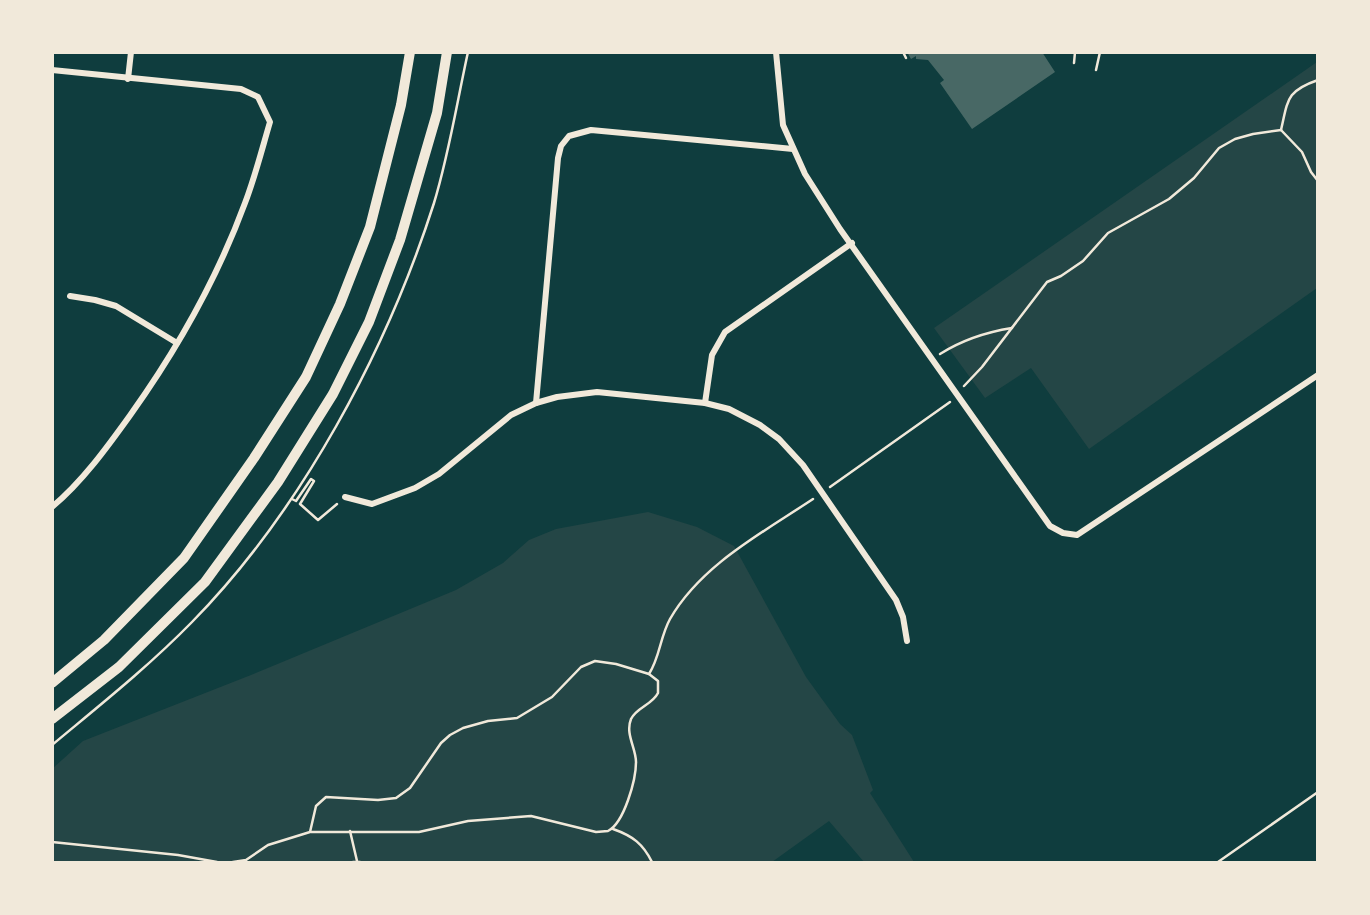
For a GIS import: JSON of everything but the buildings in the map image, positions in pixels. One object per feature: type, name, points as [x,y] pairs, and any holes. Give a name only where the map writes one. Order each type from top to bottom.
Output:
[{"type":"main road","points":[[52,683],[104,640],[184,558],[254,458],[306,377],[340,304],[370,227],[401,105],[410,52]]},
{"type":"main road","points":[[52,719],[120,667],[205,582],[278,482],[333,394],[369,322],[400,240],[437,113],[447,52]]},
{"type":"street","points":[[128,79],[131,52]]},
{"type":"street","points":[[776,52],[783,125],[805,174],[1050,526],[1063,533],[1077,535],[1318,376]]},
{"type":"street","points":[[52,70],[241,89],[258,97],[270,121],[236,226],[193,319],[152,384],[107,447],[52,507]]},
{"type":"street","points":[[536,404],[558,158],[561,146],[569,136],[592,130],[793,149]]},
{"type":"street","points":[[705,403],[712,355],[725,332],[852,243]]},
{"type":"street","points":[[70,296],[95,299],[116,306],[177,343]]},
{"type":"street","points":[[345,497],[372,504],[415,488],[439,474],[511,415],[536,404],[573,394],[597,392],[705,403],[729,409],[760,425],[779,439],[803,466],[896,600],[903,617],[906,641]]},
{"type":"path","points":[[903,52],[906,58]]},
{"type":"path","points":[[1074,63],[1075,52]]},
{"type":"path","points":[[1096,70],[1100,52]]},
{"type":"path","points":[[1281,130],[1292,95],[1298,87],[1318,80]]},
{"type":"path","points":[[1281,130],[1302,152],[1318,181]]},
{"type":"path","points":[[962,388],[1047,282],[1083,261],[1108,233],[1169,199],[1194,178],[1219,148],[1253,134],[1281,130]]},
{"type":"path","points":[[932,359],[962,342],[1012,328]]},
{"type":"path","points":[[829,488],[951,402]]},
{"type":"path","points":[[291,498],[296,501],[311,479],[314,481],[300,504],[318,520],[345,497]]},
{"type":"path","points":[[649,674],[657,662],[663,632],[689,592],[734,551],[815,497]]},
{"type":"path","points":[[310,832],[316,806],[322,799],[331,796],[378,800],[396,798],[410,788],[441,743],[450,735],[488,721],[517,718],[552,697],[582,667],[595,661],[649,674],[658,681],[658,693],[652,701],[636,712],[631,720],[629,728],[636,760],[635,772],[621,820],[614,829]]},
{"type":"path","points":[[1218,863],[1318,792]]},
{"type":"path","points":[[236,862],[246,860],[268,845],[310,832],[419,831],[468,821],[531,816],[596,832],[614,829],[637,840],[652,863]]},
{"type":"path","points":[[350,831],[357,862]]},
{"type":"path","points":[[52,842],[178,855],[217,863]]},
{"type":"shaded area","points":[[1317,62],[1317,288],[1089,449],[1031,368],[985,398],[934,328]]},
{"type":"shaded area","points":[[648,512],[697,527],[734,546],[806,677],[840,724],[852,735],[873,790],[870,793],[914,862],[864,862],[829,821],[772,862],[53,862],[52,769],[83,741],[456,590],[503,563],[529,540],[556,529]]}]
